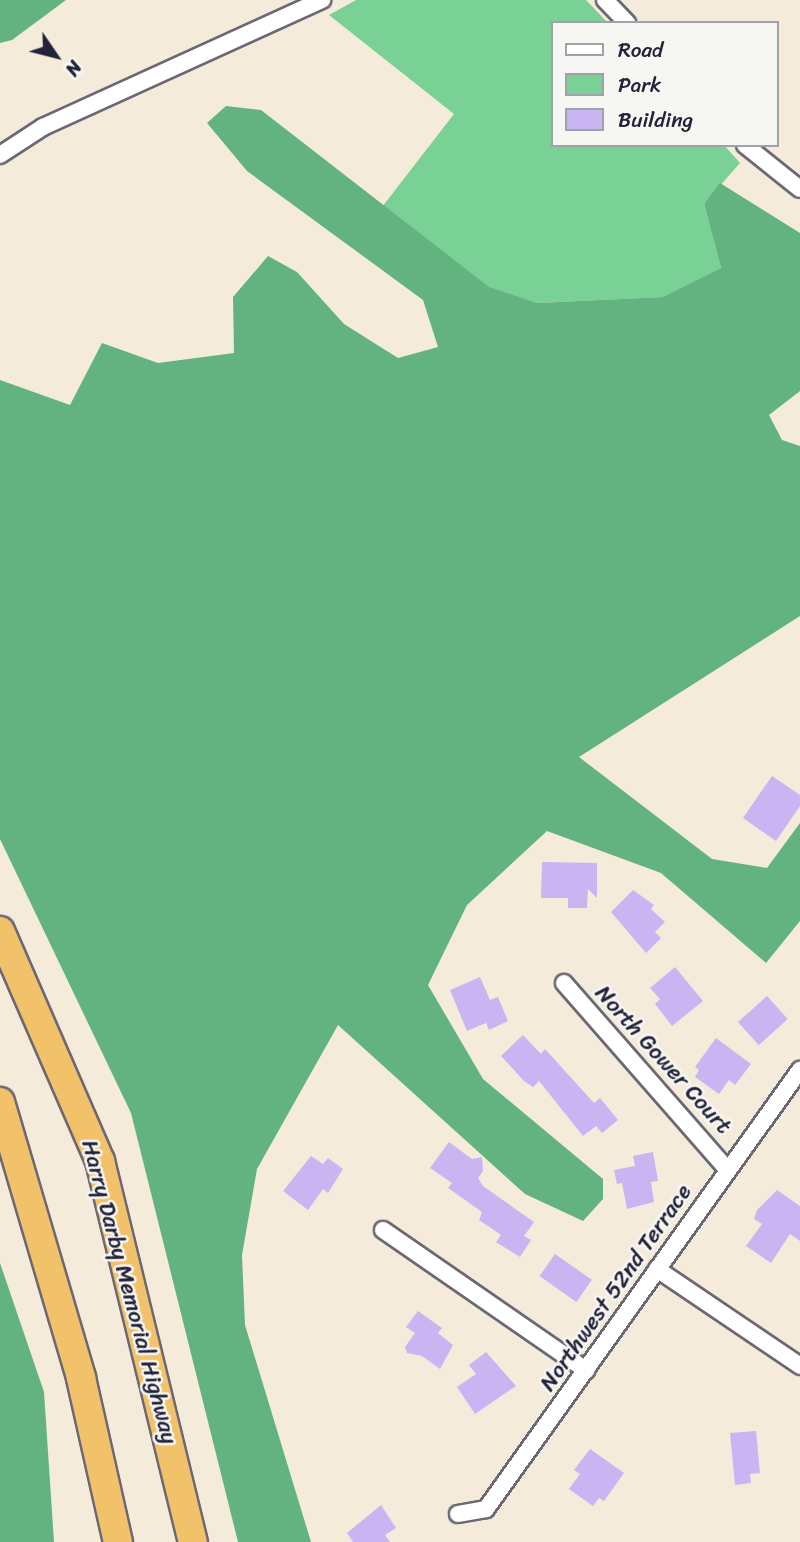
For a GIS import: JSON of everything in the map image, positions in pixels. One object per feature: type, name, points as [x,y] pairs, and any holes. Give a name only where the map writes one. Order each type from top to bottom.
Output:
[{"type":"highway","name":"Harry Darby Memorial Highway","points":[[0,931],[100,1161],[193,1542]]},
{"type":"highway","points":[[0,1102],[80,1378],[115,1536]]},
{"type":"street","points":[[0,155],[43,127],[322,0]]},
{"type":"street","points":[[605,0],[625,21]]},
{"type":"street","points":[[748,147],[800,189]]},
{"type":"street","name":"North Gower Court","points":[[564,983],[727,1169]]},
{"type":"street","name":"Northwest 52nd Terrace","points":[[458,1514],[486,1509],[800,1070]]},
{"type":"street","points":[[383,1230],[586,1370]]},
{"type":"street","points":[[657,1269],[800,1366]]},
{"type":"green space","points":[[0,0],[66,0],[12,40],[0,43]]},
{"type":"green space","points":[[356,0],[586,0],[606,21],[552,21],[552,147],[726,147],[740,163],[704,204],[721,268],[664,297],[537,303],[489,288],[382,207],[454,114],[329,15]]},
{"type":"green space","points":[[226,106],[261,110],[489,287],[537,303],[663,297],[721,268],[704,204],[720,183],[800,233],[800,391],[769,415],[782,440],[800,446],[800,616],[579,757],[712,859],[767,868],[800,823],[800,921],[766,963],[661,873],[547,831],[467,905],[428,985],[483,1079],[603,1179],[603,1199],[583,1221],[525,1194],[338,1025],[257,1169],[242,1255],[245,1325],[311,1542],[238,1542],[131,1113],[0,839],[0,380],[70,405],[102,343],[158,363],[234,353],[233,297],[268,256],[297,272],[344,324],[398,358],[438,347],[423,300],[247,171],[207,123]]},
{"type":"green space","points":[[0,1263],[44,1392],[54,1542],[0,1542]]},
{"type":"building","points":[[772,776],[800,795],[800,806],[776,841],[743,818]]},
{"type":"building","points":[[542,862],[597,863],[597,898],[588,889],[587,908],[568,908],[568,898],[541,898]]},
{"type":"building","points":[[633,890],[654,905],[651,909],[665,922],[655,932],[661,938],[646,953],[611,912]]},
{"type":"building","points":[[675,967],[703,1001],[672,1026],[655,1004],[660,999],[650,988]]},
{"type":"building","points":[[480,977],[490,1000],[498,997],[508,1021],[489,1030],[486,1023],[467,1031],[450,990]]},
{"type":"building","points":[[767,996],[788,1019],[759,1045],[738,1022]]},
{"type":"building","points":[[523,1035],[541,1054],[545,1049],[594,1103],[600,1098],[618,1120],[602,1133],[596,1126],[583,1136],[539,1081],[533,1087],[501,1056]]},
{"type":"building","points":[[716,1038],[751,1064],[735,1085],[729,1080],[719,1094],[695,1077],[699,1070],[695,1067]]},
{"type":"building","points":[[449,1142],[472,1159],[482,1157],[483,1171],[478,1178],[483,1186],[534,1222],[524,1236],[531,1240],[520,1257],[496,1242],[501,1235],[479,1220],[482,1212],[448,1188],[452,1183],[430,1168]]},
{"type":"building","points":[[653,1152],[658,1181],[651,1182],[654,1202],[627,1209],[622,1183],[617,1184],[614,1170],[635,1166],[633,1156]]},
{"type":"building","points":[[311,1156],[323,1164],[328,1158],[343,1169],[328,1193],[323,1189],[308,1210],[283,1191]]},
{"type":"building","points":[[777,1190],[800,1206],[800,1241],[790,1234],[771,1263],[746,1246],[762,1224],[754,1219],[757,1210]]},
{"type":"building","points":[[555,1254],[592,1280],[576,1302],[540,1276]]},
{"type":"building","points":[[418,1311],[442,1328],[438,1333],[453,1345],[440,1369],[422,1356],[407,1353],[405,1347],[415,1333],[406,1327]]},
{"type":"building","points":[[486,1352],[516,1386],[475,1414],[457,1387],[476,1374],[469,1365]]},
{"type":"building","points":[[756,1431],[760,1473],[750,1474],[751,1483],[735,1485],[730,1433]]},
{"type":"building","points":[[590,1449],[624,1473],[604,1501],[599,1498],[593,1506],[569,1489],[580,1474],[574,1470]]},
{"type":"building","points":[[381,1505],[396,1528],[385,1535],[390,1542],[353,1542],[347,1533]]}]
